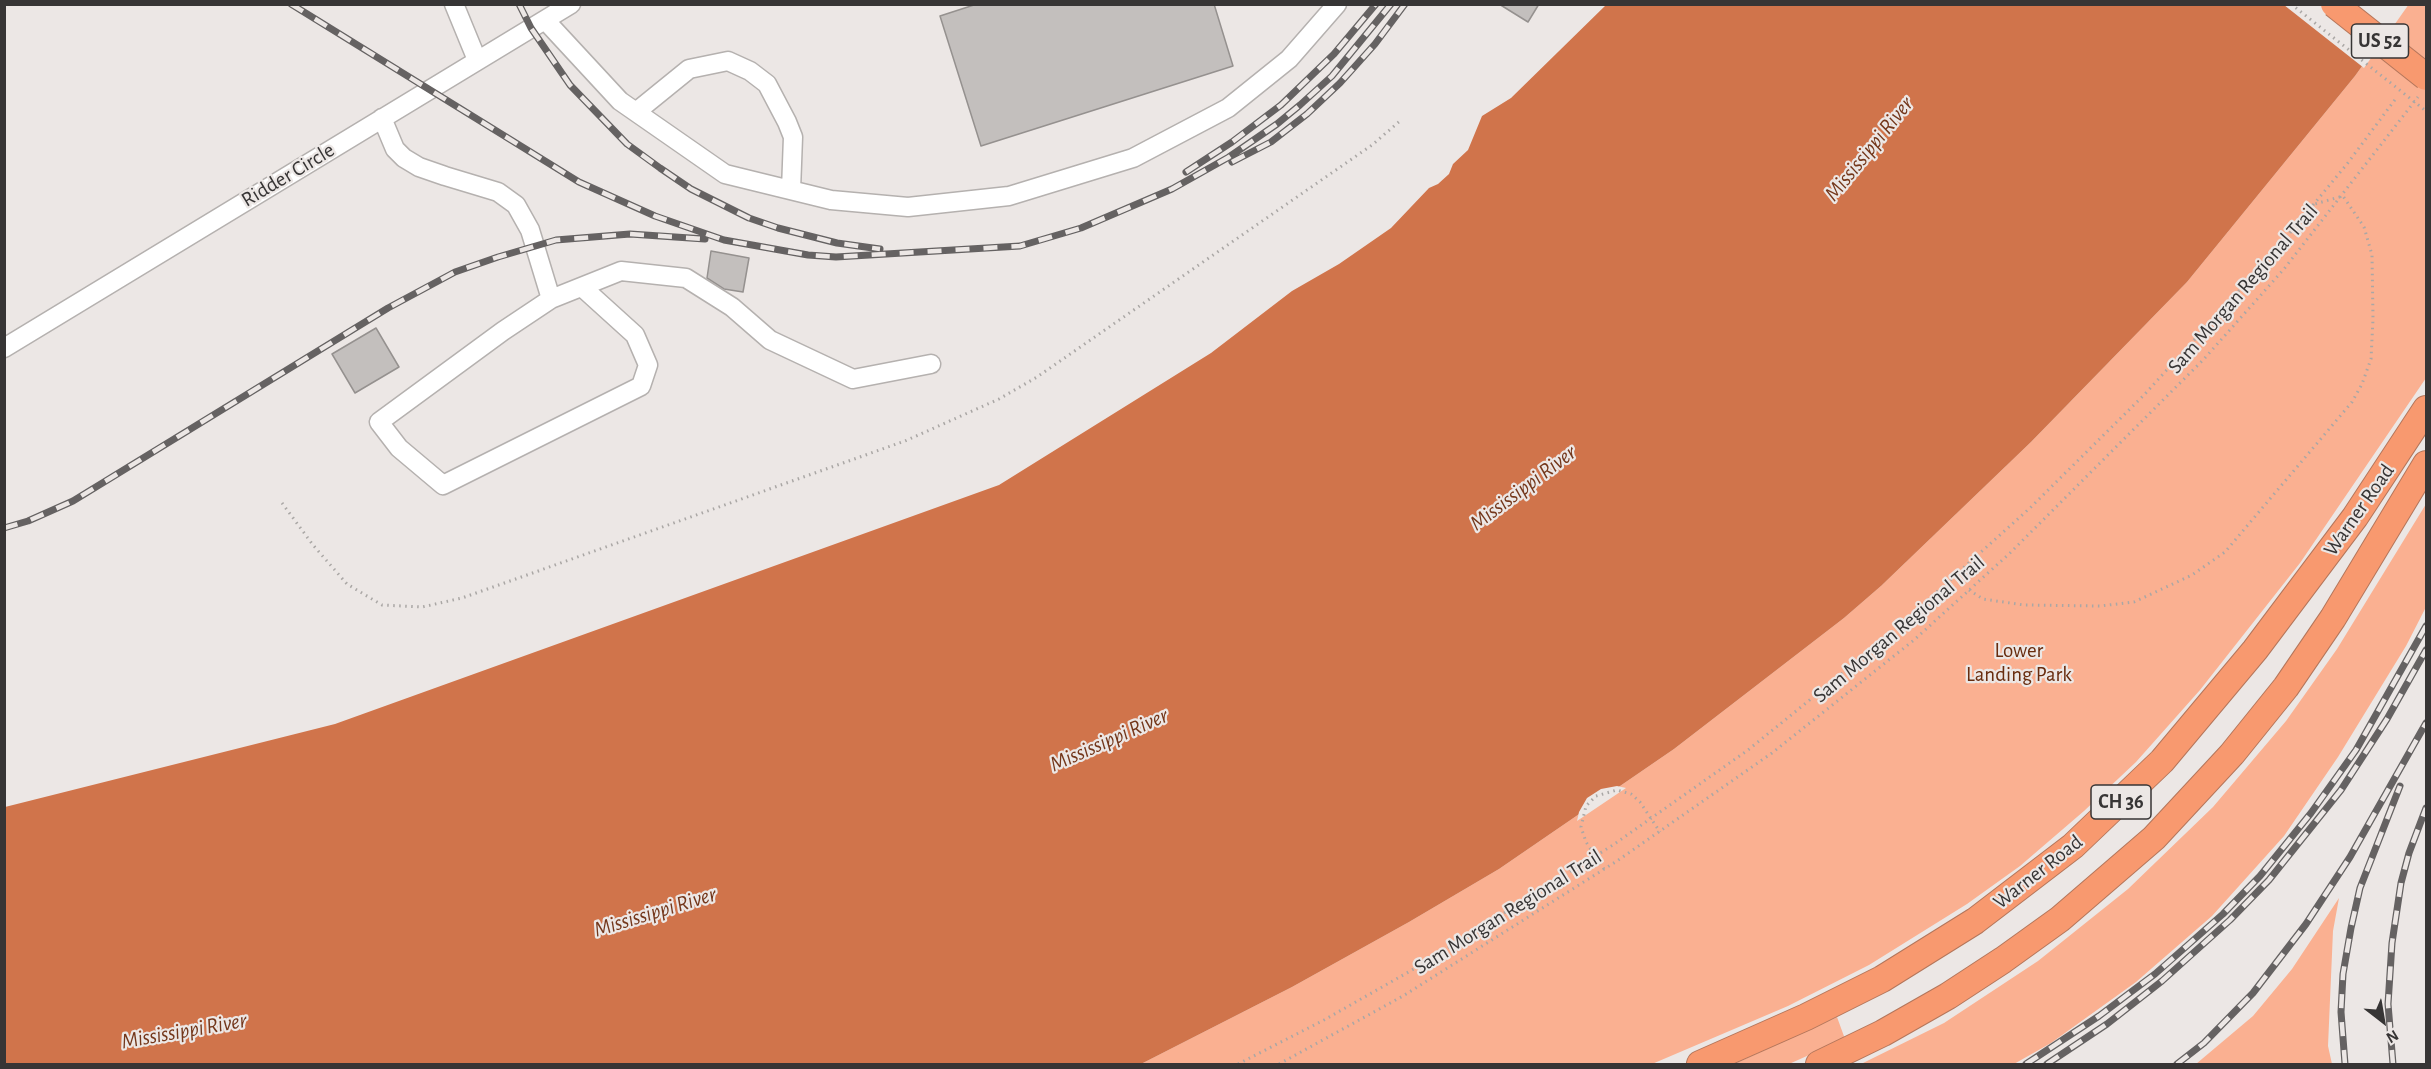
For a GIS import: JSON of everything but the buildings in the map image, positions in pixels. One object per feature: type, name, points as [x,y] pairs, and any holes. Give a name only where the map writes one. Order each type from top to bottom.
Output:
[{"type":"highway","name":"US 52","points":[[2334,4],[2424,85]]},
{"type":"highway","name":"Warner Road","points":[[1700,1065],[1816,1013],[1901,968],[1975,921],[2073,846],[2162,761],[2255,650],[2355,517],[2427,409]]},
{"type":"highway","name":"Warner Road","points":[[1819,1065],[1883,1033],[1948,996],[2003,960],[2060,919],[2154,838],[2225,762],[2286,687],[2333,618],[2427,464]]},
{"type":"street","points":[[454,4],[477,60]]},
{"type":"street","name":"Ridder Circle","points":[[4,348],[572,4]]},
{"type":"street","points":[[545,20],[620,101],[725,174],[831,200],[908,207],[1009,196],[1132,158],[1228,108],[1289,58],[1337,4]]},
{"type":"street","points":[[636,112],[689,69],[728,61],[750,71],[767,84],[788,122],[793,137],[791,190]]},
{"type":"street","points":[[382,118],[395,149],[404,158],[419,167],[498,192],[516,205],[530,230],[551,299]]},
{"type":"street","points":[[582,287],[635,335],[648,365],[641,386],[443,485],[399,448],[379,422],[503,331],[551,299],[621,271],[686,278],[732,307],[770,340],[853,379],[931,364]]},
{"type":"path","points":[[2291,4],[2427,111]]},
{"type":"path","name":"Sam Morgan Regional Trail","points":[[1279,1065],[1402,996],[1604,869],[1764,759],[1868,678],[1969,590],[2084,481],[2204,359],[2284,270],[2343,196],[2424,85]]},
{"type":"path","points":[[1238,1065],[1419,966],[1595,856],[1733,761],[1807,704],[1907,620],[2031,507],[2144,395],[2240,291],[2347,164],[2397,97]]},
{"type":"path","points":[[282,503],[313,545],[347,584],[382,604],[422,607],[462,598],[905,441],[999,399],[1037,377],[1372,146],[1400,121]]},
{"type":"path","points":[[1969,590],[1983,599],[2024,605],[2100,606],[2134,602],[2193,575],[2224,552],[2352,402],[2362,384],[2371,359],[2372,255],[2364,226],[2343,196],[2313,205]]},
{"type":"path","points":[[1604,869],[1586,842],[1581,820],[1586,806],[1596,796],[1610,791],[1624,792],[1637,798],[1660,832]]},
{"type":"green space","name":"Lower Landing Park","points":[[2406,5],[2426,5],[2426,378],[2300,563],[2200,690],[2136,762],[2020,866],[1967,904],[1869,965],[1788,1006],[1652,1064],[1141,1064],[1292,987],[1499,869],[1674,749],[1844,618],[1881,586],[2031,442],[2187,282],[2355,76]]},
{"type":"green space","points":[[2426,504],[2426,607],[2406,646],[2338,757],[2284,836],[2212,916],[2136,982],[2051,1043],[2014,1064],[1861,1064],[1944,1023],[2038,961],[2128,889],[2213,807],[2286,721],[2337,649]]},
{"type":"green space","points":[[2339,898],[2333,931],[2328,1046],[2332,1064],[2196,1064],[2253,1016],[2292,969]]},
{"type":"green space","points":[[1837,1017],[1845,1039],[1789,1064],[1734,1064]]},
{"type":"water","name":"Mississippi River","points":[[1606,5],[2406,5],[2355,76],[2187,282],[2031,442],[1881,586],[1844,618],[1674,749],[1499,869],[1292,987],[1141,1064],[5,1064],[5,807],[335,724],[999,485],[1211,353],[1292,291],[1339,264],[1391,228],[1429,188],[1438,184],[1449,174],[1453,164],[1468,150],[1482,116],[1511,98]]},
{"type":"pier","points":[[2409,4],[2364,68],[2284,5]]},
{"type":"pier","points":[[1617,786],[1626,788],[1577,821],[1587,798],[1601,789]]},
{"type":"railway","points":[[291,4],[579,182],[655,216],[724,240],[808,255],[836,257],[1020,246],[1081,228],[1172,189],[1229,157],[1300,105],[1332,76],[1391,4]]},
{"type":"railway","points":[[519,4],[531,28],[570,85],[627,144],[660,168],[691,189],[749,218],[837,243],[880,249]]},
{"type":"railway","points":[[1186,172],[1232,142],[1281,105],[1334,54],[1376,4]]},
{"type":"railway","points":[[1232,162],[1271,142],[1307,114],[1340,83],[1375,44],[1405,4]]},
{"type":"railway","points":[[4,528],[28,521],[73,501],[388,308],[455,272],[556,240],[630,234],[705,239]]},
{"type":"railway","points":[[2026,1064],[2099,1016],[2155,974],[2223,914],[2260,876],[2311,813],[2356,750],[2426,626]]},
{"type":"railway","points":[[2047,1064],[2107,1024],[2162,981],[2230,920],[2269,880],[2341,790],[2387,719],[2426,650]]},
{"type":"railway","points":[[2177,1064],[2204,1043],[2253,993],[2306,924],[2350,857],[2426,723]]},
{"type":"railway","points":[[2345,1064],[2341,1012],[2343,974],[2351,928],[2360,888],[2400,786]]},
{"type":"railway","points":[[2393,1064],[2388,1004],[2392,943],[2401,883],[2409,853],[2426,808]]}]
